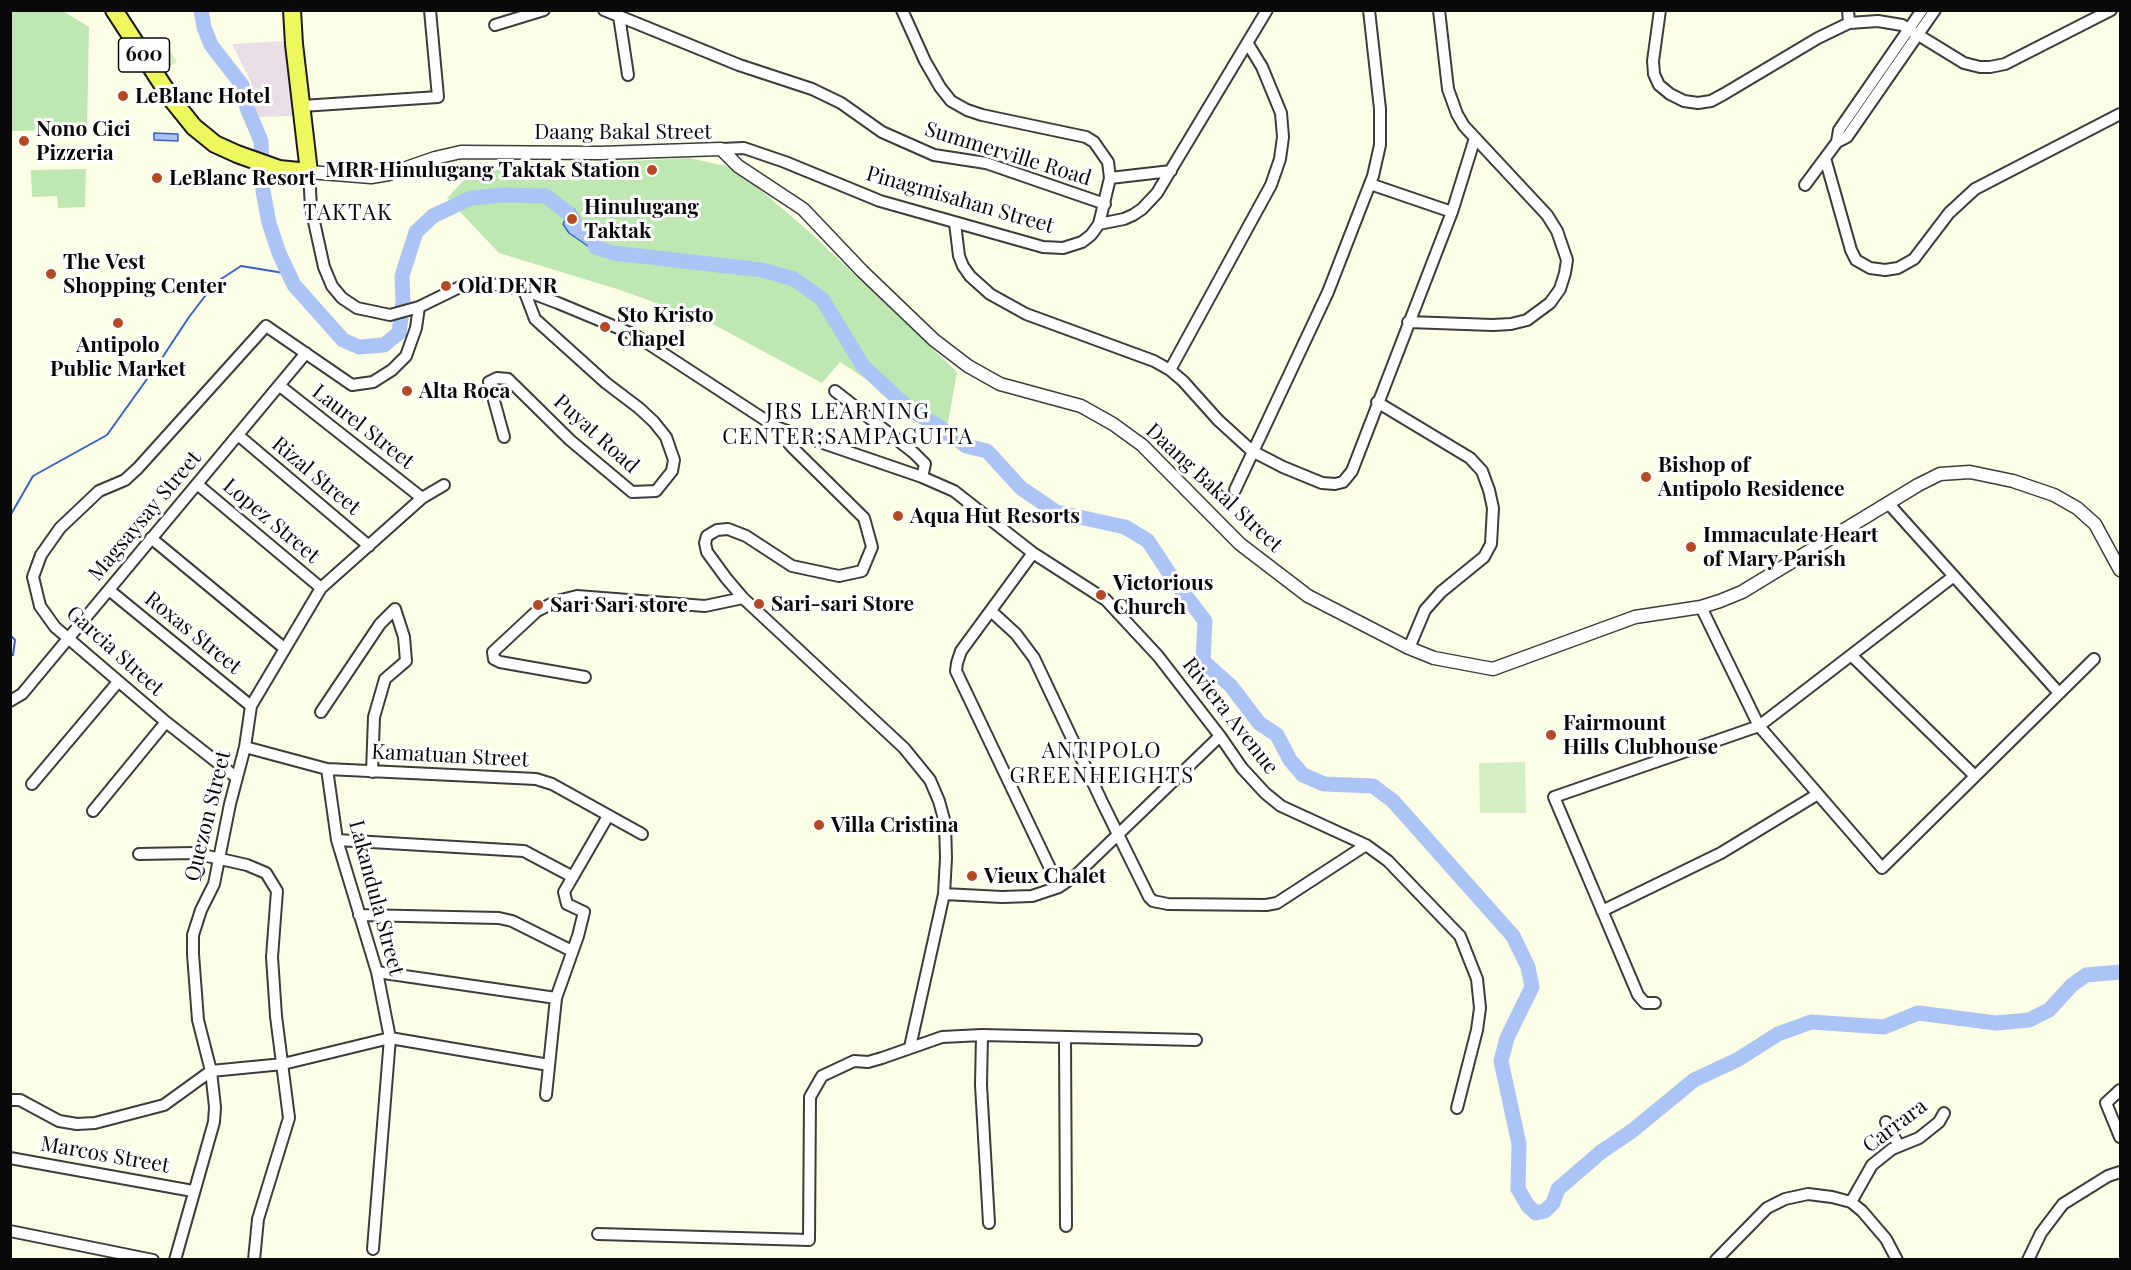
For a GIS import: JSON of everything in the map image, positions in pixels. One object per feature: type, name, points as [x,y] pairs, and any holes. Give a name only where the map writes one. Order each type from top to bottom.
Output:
[{"type":"main road","name":"600","points":[[114,10],[182,113],[194,127],[215,144],[237,154],[279,169],[309,172]]},
{"type":"main road","points":[[292,10],[309,172]]},
{"type":"street","points":[[302,106],[438,97],[430,10]]},
{"type":"street","points":[[495,25],[544,10]]},
{"type":"street","name":"Summerville Road","points":[[604,10],[739,65],[812,88],[841,103],[882,132],[934,155],[986,163],[1105,204]]},
{"type":"street","points":[[902,10],[940,87],[951,101],[967,111],[1086,137],[1094,142],[1108,162],[1110,178],[1099,224],[1124,219],[1142,209],[1157,193],[1268,10]]},
{"type":"street","points":[[1234,490],[1328,292],[1370,184],[1380,145],[1380,110],[1369,10]]},
{"type":"street","points":[[1408,322],[1493,325],[1527,320],[1550,303],[1560,289],[1567,260],[1563,245],[1547,215],[1464,126],[1451,101],[1439,10]]},
{"type":"street","points":[[1660,10],[1653,61],[1654,74],[1659,85],[1670,94],[1684,101],[1698,103],[1711,101],[1818,38],[1850,23],[1891,22],[1915,31],[1964,63],[1980,67],[1998,67],[2111,10]]},
{"type":"street","points":[[1848,10],[1850,23]]},
{"type":"street","points":[[1915,31],[1922,10]]},
{"type":"street","points":[[1805,185],[1837,142],[1839,130],[1915,31],[1935,10]]},
{"type":"street","points":[[619,16],[628,75]]},
{"type":"street","points":[[1170,370],[1271,186],[1280,159],[1284,137],[1281,113],[1262,67],[1248,44]]},
{"type":"street","points":[[1825,158],[1851,250],[1856,260],[1870,268],[1885,270],[1898,268],[1914,259],[1949,213],[1975,189],[2121,114]]},
{"type":"street","points":[[955,223],[959,256],[963,266],[970,276],[990,294],[1026,314],[1154,361],[1183,381],[1218,420],[1252,451],[1322,483],[1343,482],[1352,471],[1452,212],[1470,161],[1475,138]]},
{"type":"street","name":"Pinagmisahan Street","points":[[721,149],[744,148],[785,162],[880,201],[1043,247],[1063,248],[1082,242],[1099,224]]},
{"type":"street","name":"Daang Bakal Street","points":[[309,172],[344,176],[380,176],[461,152],[600,153],[721,149],[738,166],[803,209],[862,271],[934,340],[968,366],[1000,384],[1081,406],[1113,424],[1142,445],[1240,544],[1308,596],[1409,648],[1434,658],[1493,669],[1635,617],[1701,607],[1742,592],[1940,474],[1970,472],[2054,495],[2077,508],[2095,524],[2121,570]]},
{"type":"street","points":[[1110,178],[1171,171]]},
{"type":"street","points":[[309,172],[311,208],[317,238],[332,286],[342,298],[357,308],[390,315],[416,308],[466,284],[485,283],[524,290],[635,335],[776,427],[792,447],[864,518],[872,547],[862,571],[839,576],[792,566],[746,536],[728,529],[717,530],[707,536],[705,543],[707,552],[743,598],[904,748],[930,780],[939,801],[945,823],[944,894],[910,1047]]},
{"type":"street","points":[[1370,184],[1452,212]]},
{"type":"street","name":"Puyat Road","points":[[504,437],[489,382],[498,378],[508,379],[570,440],[632,492],[656,491],[672,471],[674,460],[666,437],[654,422],[606,383],[536,319],[524,290]]},
{"type":"street","points":[[306,353],[352,385],[373,382],[392,370],[406,356],[416,328],[416,308]]},
{"type":"street","name":"Garcia Street","points":[[237,778],[166,722],[55,627],[40,606],[33,577],[41,555],[60,528],[99,491],[125,480],[138,468],[266,326],[306,353]]},
{"type":"street","name":"Magsaysay Street","points":[[10,701],[22,694],[306,353]]},
{"type":"street","name":"Laurel Street","points":[[280,386],[422,498]]},
{"type":"street","points":[[835,391],[914,453],[925,464],[922,477]]},
{"type":"street","points":[[1377,402],[1470,458],[1482,471],[1493,508],[1491,544],[1484,557],[1441,592],[1425,610],[1409,648]]},
{"type":"street","name":"Riviera Avenue","points":[[776,427],[922,477],[954,491],[1033,553],[1106,600],[1158,656],[1242,768],[1265,793],[1281,806],[1366,846],[1388,861],[1460,936],[1477,979],[1480,1008],[1477,1030],[1457,1108]]},
{"type":"street","name":"Rizal Street","points":[[238,435],[369,546]]},
{"type":"street","name":"Lopez Street","points":[[197,484],[321,588]]},
{"type":"street","name":"Quezon Street","points":[[176,1260],[193,1191],[214,1122],[215,1107],[211,1071],[198,1020],[193,935],[201,910],[214,884],[245,747],[251,706],[321,588],[422,498],[444,485]]},
{"type":"street","points":[[1888,503],[2060,693]]},
{"type":"street","points":[[151,538],[284,648]]},
{"type":"street","points":[[1033,553],[961,651],[956,671],[1059,887]]},
{"type":"street","points":[[1655,1004],[1645,1003],[1638,996],[1554,797],[1760,726],[1954,576]]},
{"type":"street","name":"Roxas Street","points":[[109,590],[251,706]]},
{"type":"street","points":[[585,677],[500,662],[494,659],[493,652],[537,611],[557,601],[578,596],[705,606],[743,598]]},
{"type":"street","points":[[1701,607],[1760,726],[1882,868],[2094,660]]},
{"type":"street","points":[[321,712],[380,624],[395,609],[404,637],[406,661],[386,679],[374,717],[372,772]]},
{"type":"street","points":[[991,611],[1016,634],[1034,658],[1149,897],[1159,904],[1266,905],[1277,903],[1366,846]]},
{"type":"street","points":[[1852,656],[1975,776]]},
{"type":"street","points":[[32,784],[118,682]]},
{"type":"street","points":[[93,811],[166,722]]},
{"type":"street","points":[[944,894],[1032,896],[1059,887],[1075,876],[1220,736]]},
{"type":"street","name":"Kamatuan Street","points":[[245,747],[327,769],[536,779],[552,784],[642,834]]},
{"type":"street","name":"Lakandula Street","points":[[327,769],[337,840],[377,972],[390,1038],[373,1249]]},
{"type":"street","points":[[1602,911],[1721,853],[1818,794]]},
{"type":"street","points":[[546,1095],[556,998],[584,912],[567,904],[564,892],[608,816]]},
{"type":"street","points":[[337,840],[524,850],[573,877]]},
{"type":"street","points":[[139,854],[194,853],[247,865],[266,873],[277,891],[272,957],[276,1016],[289,1118],[258,1219],[254,1260]]},
{"type":"street","points":[[359,915],[499,918],[512,921],[572,951]]},
{"type":"street","points":[[377,972],[556,998]]},
{"type":"street","points":[[982,1035],[981,1084],[989,1223]]},
{"type":"street","points":[[598,1234],[809,1240],[810,1097],[822,1076],[854,1061],[868,1062],[942,1037],[982,1035],[1196,1040]]},
{"type":"street","points":[[1065,1036],[1066,1226]]},
{"type":"street","points":[[10,1100],[20,1100],[59,1121],[77,1124],[95,1123],[164,1105],[211,1071],[283,1064],[390,1038],[549,1065]]},
{"type":"street","points":[[2121,1090],[2106,1103],[2121,1137]]},
{"type":"street","name":"Carrara","points":[[1851,1202],[1872,1165],[1892,1149],[1919,1138],[1939,1122],[1944,1113]]},
{"type":"street","points":[[1886,1122],[1899,1146]]},
{"type":"street","name":"Marcos Street","points":[[10,1158],[193,1191]]},
{"type":"street","points":[[2028,1260],[2042,1233],[2063,1204],[2108,1176],[2121,1172]]},
{"type":"street","points":[[1716,1260],[1767,1208],[1785,1199],[1808,1194],[1851,1202],[1862,1210],[1886,1239],[1897,1260]]},
{"type":"street","points":[[10,1231],[153,1260]]},
{"type":"shaded area","points":[[285,41],[294,116],[256,117],[251,82],[232,44]]},
{"type":"green space","points":[[10,11],[63,11],[89,27],[87,129],[11,131]]},
{"type":"green space","points":[[169,49],[177,62],[166,69],[158,56]]},
{"type":"green space","points":[[689,158],[735,168],[814,236],[957,372],[944,445],[884,391],[840,362],[822,383],[709,322],[620,290],[499,253],[447,198],[482,161],[483,169],[552,170],[554,176],[585,176],[594,163]]},
{"type":"green space","points":[[86,169],[85,207],[58,208],[57,196],[32,197],[31,170]]},
{"type":"green space","points":[[1525,762],[1526,813],[1480,813],[1479,763]]},
{"type":"water","points":[[154,133],[178,134],[178,141],[154,140]]},
{"type":"water","points":[[574,209],[592,239],[613,253],[598,253],[569,233],[563,224],[568,213]]},
{"type":"waterway","points":[[201,10],[211,45],[242,85],[247,108],[261,141],[263,191],[269,223],[279,253],[294,285],[343,340],[359,347],[384,345],[399,333],[403,302],[402,276],[416,232],[433,216],[471,198],[503,195],[546,196],[568,213],[579,229]]},
{"type":"waterway","points":[[595,247],[613,253],[762,270],[794,279],[822,299],[863,366],[910,410],[966,446],[987,451],[1021,488],[1056,512],[1125,527],[1148,541],[1205,621],[1203,661],[1231,686],[1259,723],[1277,735],[1290,760],[1303,775],[1324,784],[1373,786],[1393,801],[1513,936],[1528,967],[1532,987],[1507,1038],[1501,1061],[1519,1144],[1518,1189],[1528,1206],[1536,1213],[1545,1211],[1553,1203],[1558,1189],[1601,1152],[1632,1131],[1694,1080],[1737,1060],[1778,1034],[1811,1022],[1884,1027],[1918,1013],[1996,1023],[2029,1020],[2049,1010],[2072,985],[2086,975],[2120,972]]},
{"type":"waterway","points":[[10,516],[33,476],[107,435],[215,283],[241,266],[290,274]]},
{"type":"waterway","points":[[10,635],[15,640],[13,655],[10,655]]},
{"type":"place","name":"LeBlanc Hotel","points":[[123,96]]},
{"type":"place","name":"Nono Cici Pizzeria","points":[[24,141]]},
{"type":"place","name":"MRR Hinulugang Taktak Station","points":[[652,170]]},
{"type":"place","name":"LeBlanc Resort","points":[[157,178]]},
{"type":"place","name":"Hinulugang Taktak","points":[[572,219]]},
{"type":"place","name":"The Vest Shopping Center","points":[[51,274]]},
{"type":"place","name":"Old DENR","points":[[446,286]]},
{"type":"place","name":"Antipolo Public Market","points":[[118,323]]},
{"type":"place","name":"Sto Kristo Chapel","points":[[605,327]]},
{"type":"place","name":"Alta Roca","points":[[407,391]]},
{"type":"place","name":"Bishop of Antipolo Residence","points":[[1646,477]]},
{"type":"place","name":"Aqua Hut Resorts","points":[[898,516]]},
{"type":"place","name":"Immaculate Heart of Mary Parish","points":[[1691,547]]},
{"type":"place","name":"Victorious Church","points":[[1101,595]]},
{"type":"place","name":"Sari-sari Store","points":[[759,604]]},
{"type":"place","name":"Sari Sari store","points":[[538,605]]},
{"type":"place","name":"Fairmount Hills Clubhouse","points":[[1551,735]]},
{"type":"place","name":"Villa Cristina","points":[[819,825]]},
{"type":"place","name":"Vieux Chalet","points":[[972,876]]},
{"type":"district","name":"TAKTAK","points":[[348,213]]},
{"type":"district","name":"JRS LEARNING CENTER;SAMPAGUITA","points":[[848,425]]},
{"type":"district","name":"ANTIPOLO GREENHEIGHTS","points":[[1102,764]]}]
